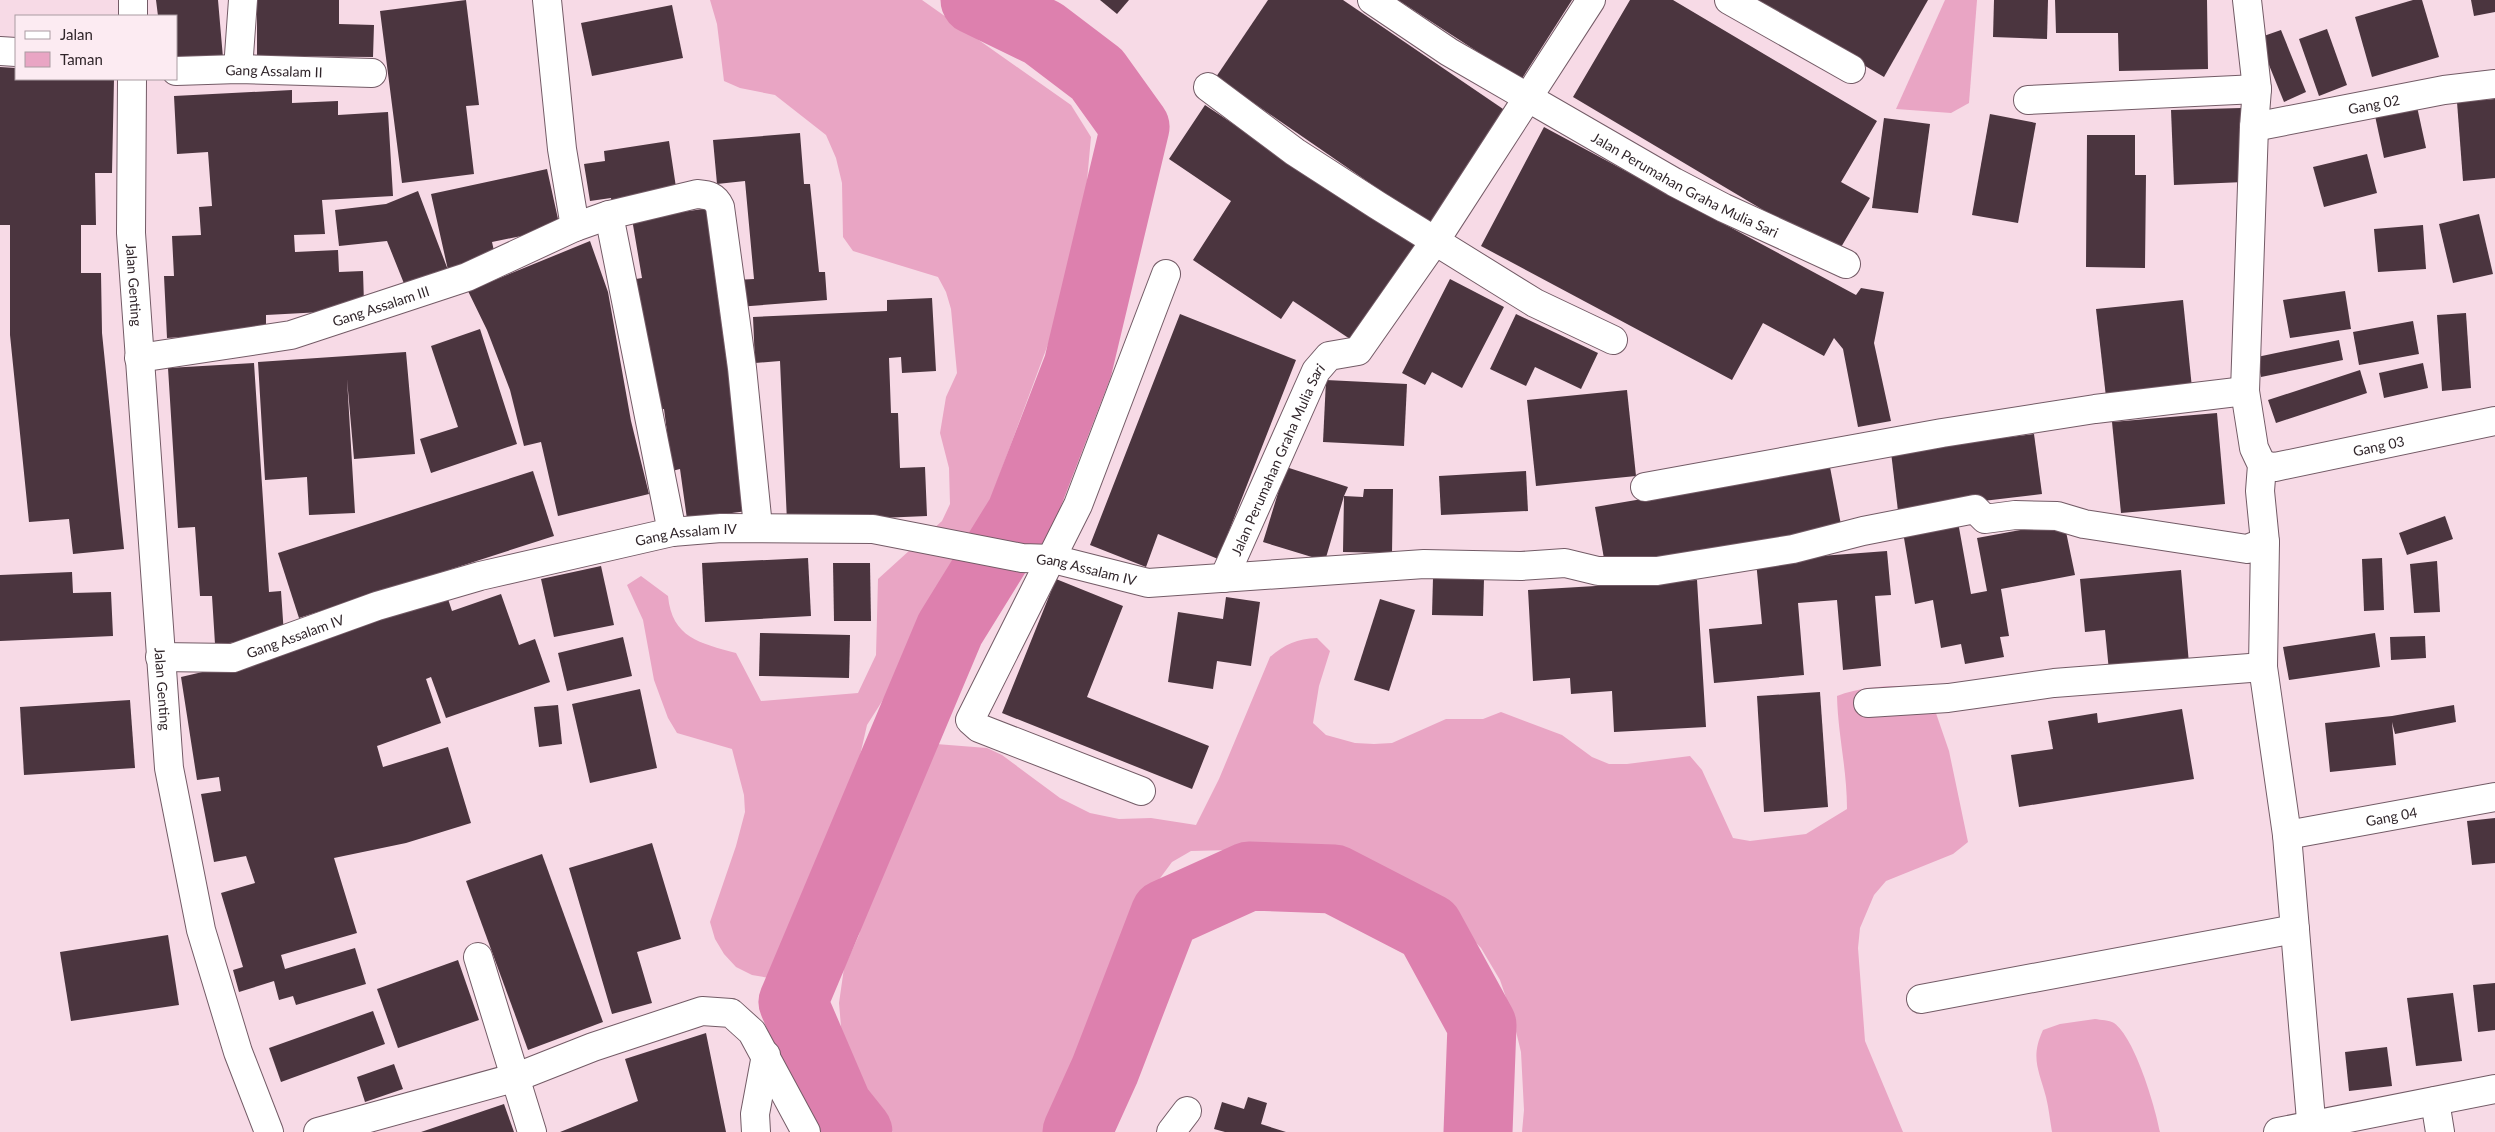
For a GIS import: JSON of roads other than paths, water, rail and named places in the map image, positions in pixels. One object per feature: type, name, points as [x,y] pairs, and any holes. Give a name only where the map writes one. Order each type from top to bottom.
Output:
[{"type":"street","points":[[133,0],[133,15]]},
{"type":"street","points":[[238,70],[243,0]]},
{"type":"street","points":[[547,0],[562,149],[575,227]]},
{"type":"street","name":"Jalan Perumahan Graha Mulia Sari","points":[[1372,0],[1449,52],[1724,208],[1846,264]]},
{"type":"street","name":"Jalan Perumahan Graha Mulia Sari","points":[[1224,578],[1316,371],[1329,356],[1358,352],[1435,241],[1591,0]]},
{"type":"street","points":[[1729,0],[1851,70]]},
{"type":"street","points":[[2247,0],[2257,89],[2245,391],[2254,448],[2262,465],[2260,491],[2265,542],[2263,667],[2287,835],[2311,1129]]},
{"type":"street","points":[[0,51],[15,52]]},
{"type":"street","name":"Gang Assalam II","points":[[178,71],[238,70],[372,73]]},
{"type":"street","name":"Jalan Genting","points":[[132,80],[131,233],[169,768],[201,930],[238,1052],[269,1132]]},
{"type":"street","name":"Gang 02","points":[[2254,127],[2444,90],[2495,84]]},
{"type":"street","points":[[1208,87],[1295,152],[1435,241],[1535,303],[1613,340]]},
{"type":"street","points":[[2028,100],[2257,89]]},
{"type":"street","name":"Gang Assalam III","points":[[139,358],[291,335],[466,278],[575,227],[608,215],[697,194],[709,195],[716,199],[720,207],[742,368],[758,526]]},
{"type":"street","points":[[608,215],[672,532]]},
{"type":"street","points":[[1141,791],[979,728],[970,720],[1078,505],[1166,274]]},
{"type":"street","points":[[1645,487],[1942,433],[2095,409],[2245,391]]},
{"type":"street","name":"Gang 03","points":[[2262,465],[2275,467],[2495,421]]},
{"type":"street","name":"Gang Assalam IV","points":[[160,657],[232,658],[386,603],[480,576],[672,532],[758,526],[873,529],[1022,558],[1053,558],[1148,583],[1424,564],[1521,566],[1565,563],[1598,571],[1657,571],[1792,549],[1863,531],[1929,520],[1975,509],[1985,519],[2015,515],[2057,516],[2084,524],[2246,549],[2265,542]]},
{"type":"street","points":[[1868,703],[1948,698],[2054,683],[2263,667]]},
{"type":"street","name":"Gang 04","points":[[2287,835],[2495,797]]},
{"type":"street","points":[[1921,999],[2294,929]]},
{"type":"street","points":[[478,957],[532,1132]]},
{"type":"street","points":[[318,1132],[516,1077],[593,1047],[702,1011],[731,1013],[752,1032],[806,1132]]},
{"type":"street","points":[[756,1132],[755,1114],[766,1055]]},
{"type":"street","points":[[2278,1132],[2311,1129],[2495,1089]]},
{"type":"street","points":[[2435,1101],[2440,1132]]},
{"type":"street","points":[[1170,1132],[1187,1111]]},
{"type":"waterway","points":[[858,1132],[838,1107],[793,1002],[950,629],[1021,514],[1078,366],[1135,127],[1097,74],[1043,33],[975,0]]},
{"type":"waterway","points":[[1077,1132],[1105,1070],[1165,914],[1249,876],[1334,879],[1429,928],[1482,1025],[1478,1132]]}]
